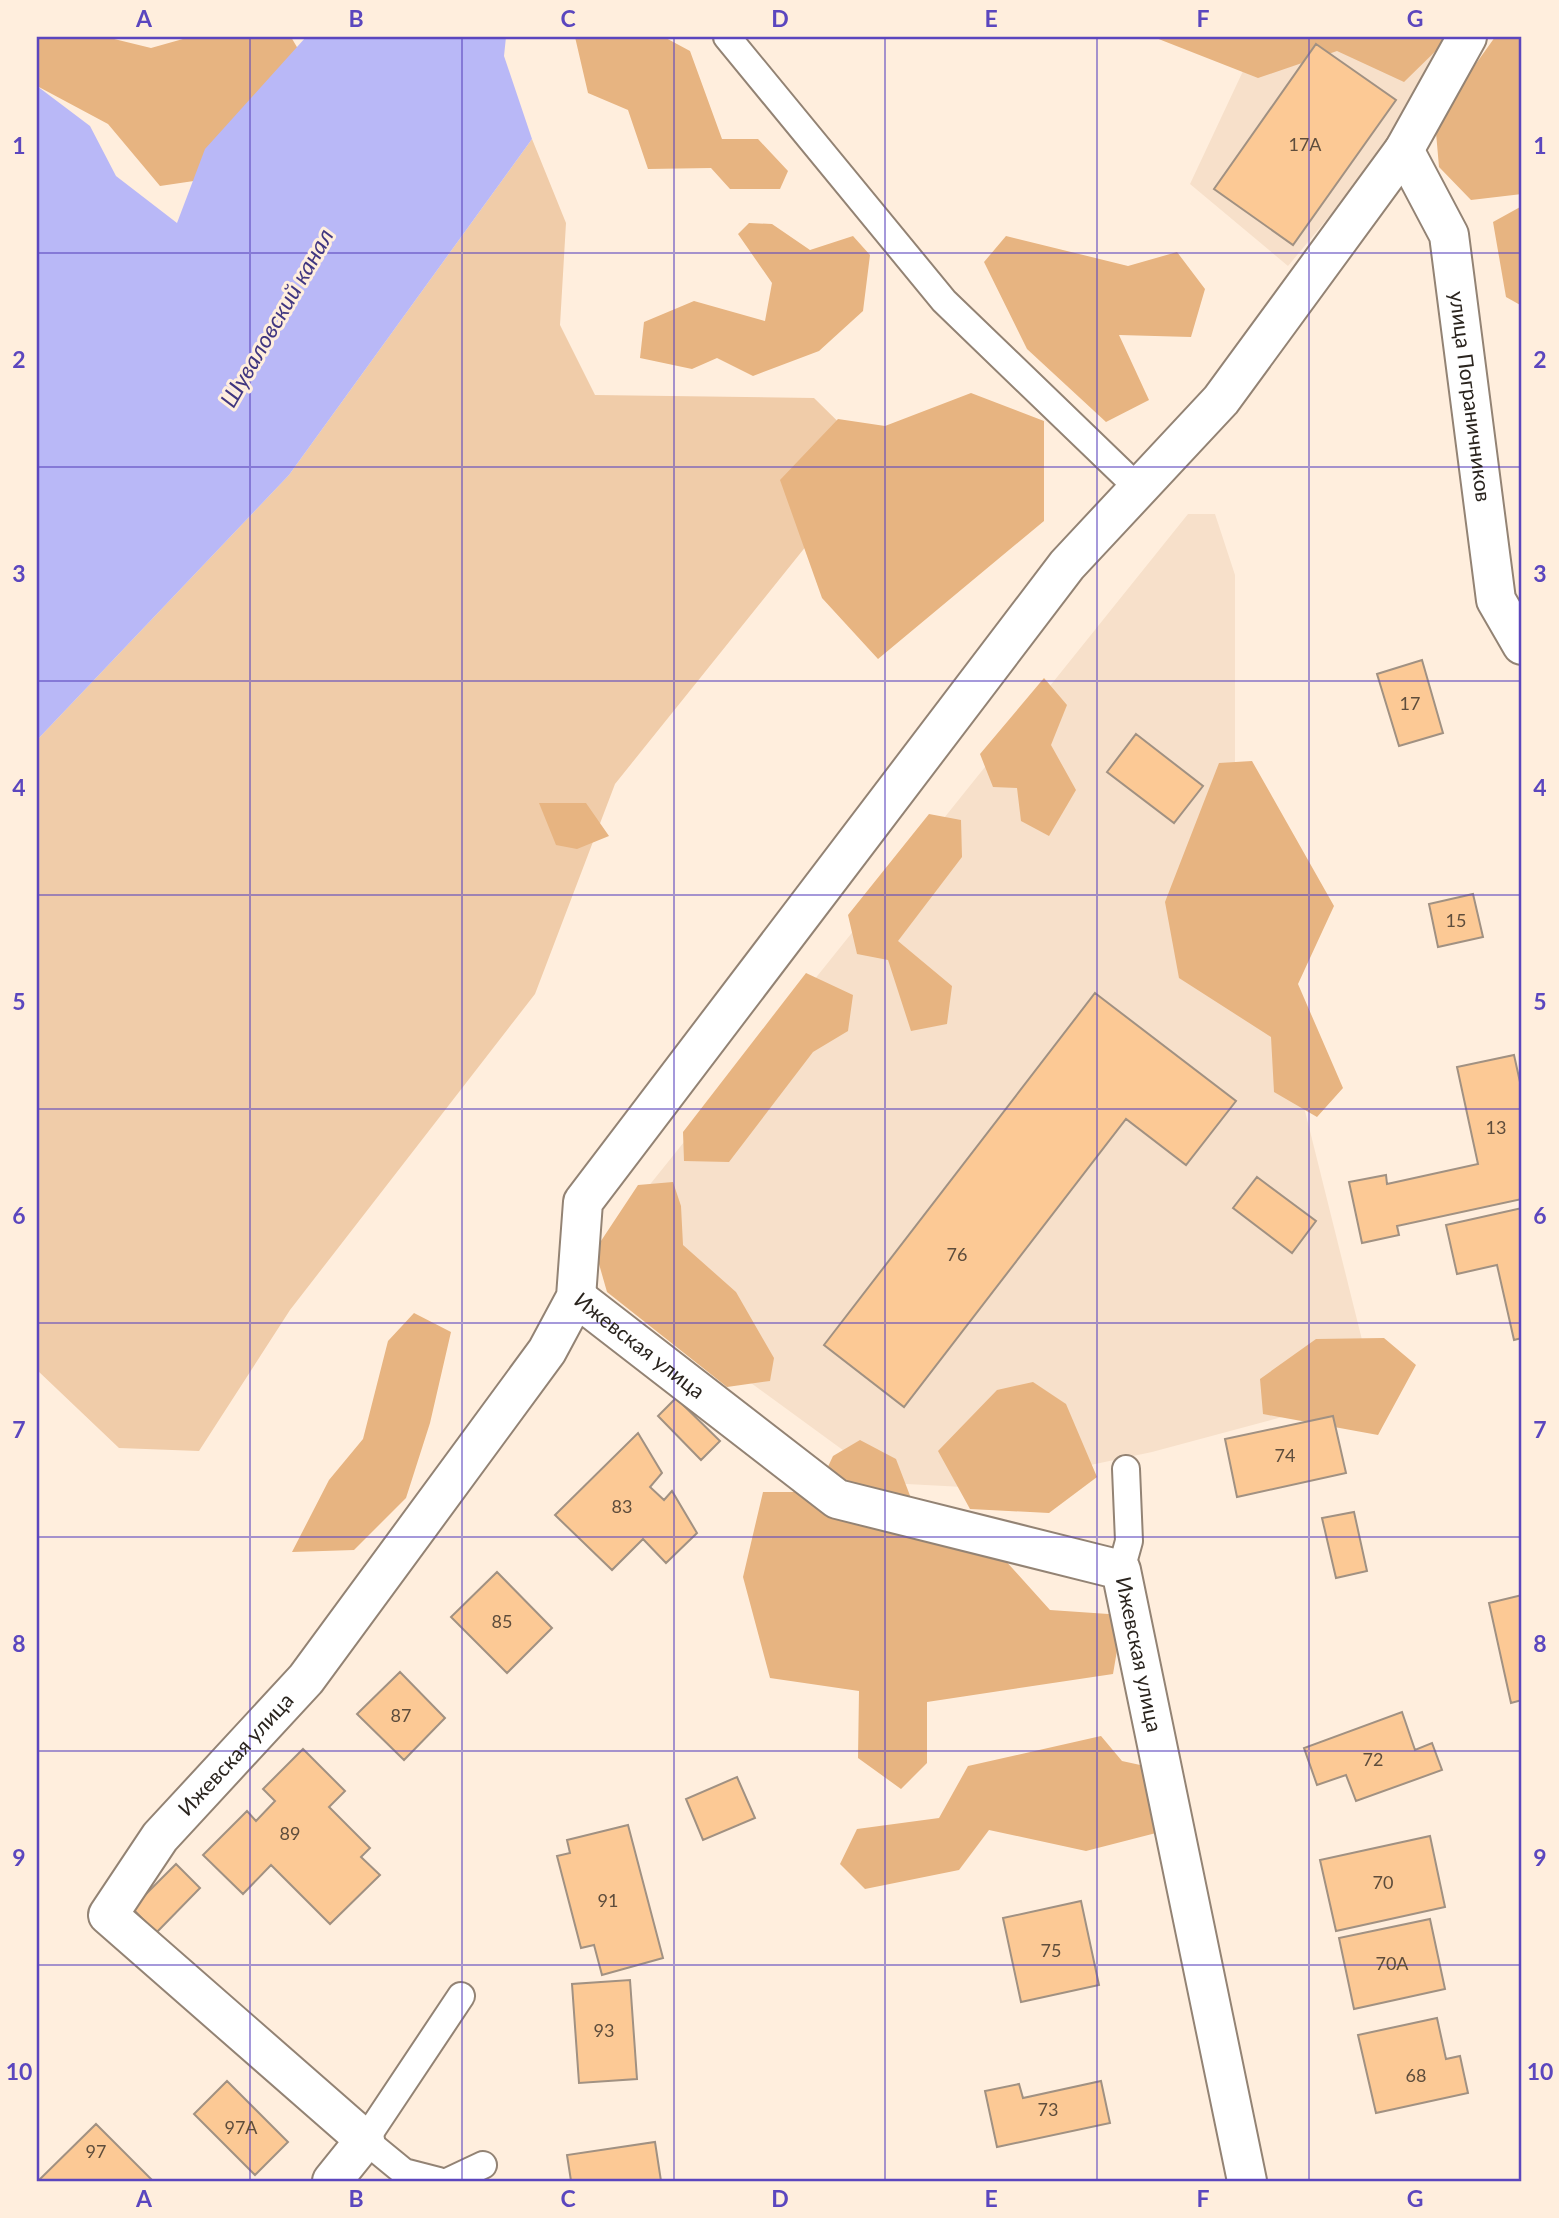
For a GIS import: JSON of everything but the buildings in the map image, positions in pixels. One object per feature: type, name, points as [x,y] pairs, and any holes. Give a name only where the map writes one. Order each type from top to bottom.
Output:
[{"type":"street","points":[[576,1297],[583,1202],[1067,565],[1221,400],[1404,150],[1467,37]]},
{"type":"street","name":"улица Пограничников","points":[[1404,150],[1449,235],[1496,600],[1522,645]]},
{"type":"street","name":"Ижевская улица","points":[[365,2140],[108,1916],[160,1837],[306,1679],[547,1351],[576,1297],[837,1499],[1122,1570],[1247,2181]]},
{"type":"street","points":[[332,2181],[365,2140]]},
{"type":"lane","points":[[726,37],[944,301],[1138,488]]},
{"type":"lane","points":[[1122,1570],[1129,1541],[1126,1469]]},
{"type":"lane","points":[[439,2181],[404,2172],[365,2140],[461,1996]]},
{"type":"lane","points":[[449,2181],[483,2165]]},
{"type":"shaded area","points":[[37,37],[106,37],[151,48],[190,37],[291,37],[304,59],[214,178],[160,186],[108,124],[37,86]]},
{"type":"shaded area","points":[[575,37],[664,37],[690,51],[722,139],[758,139],[788,171],[780,189],[730,189],[711,168],[648,169],[628,110],[588,93]]},
{"type":"shaded area","points":[[998,37],[1450,37],[1404,82],[1337,51],[1258,78],[1156,38]]},
{"type":"shaded area","points":[[1259,37],[1448,37],[1387,147],[1288,266],[1190,184]]},
{"type":"shaded area","points":[[1495,37],[1522,37],[1522,194],[1471,200],[1439,167],[1435,121]]},
{"type":"shaded area","points":[[532,139],[566,223],[560,325],[595,395],[814,398],[876,459],[615,784],[535,994],[290,1310],[199,1451],[119,1448],[37,1370],[37,740],[289,475]]},
{"type":"shaded area","points":[[1522,206],[1522,306],[1506,297],[1493,222]]},
{"type":"shaded area","points":[[749,223],[772,224],[810,250],[853,236],[870,255],[863,311],[819,351],[753,376],[717,358],[692,369],[640,358],[644,322],[694,301],[765,321],[772,283],[738,234]]},
{"type":"shaded area","points":[[1006,236],[1128,266],[1177,252],[1205,289],[1191,337],[1119,335],[1149,400],[1106,422],[1027,349],[984,262]]},
{"type":"shaded area","points":[[971,393],[1044,421],[1044,521],[878,659],[822,598],[780,480],[838,419],[885,426]]},
{"type":"shaded area","points":[[1188,514],[1215,514],[1235,575],[1235,830],[1375,1392],[1152,1452],[982,1488],[888,1483],[618,1286],[603,1243]]},
{"type":"shaded area","points":[[1044,678],[1067,705],[1051,745],[1076,790],[1049,836],[1021,821],[1017,788],[993,787],[980,754]]},
{"type":"shaded area","points":[[1252,761],[1334,906],[1298,984],[1343,1088],[1317,1117],[1274,1092],[1271,1037],[1179,978],[1165,902],[1219,763]]},
{"type":"shaded area","points":[[539,803],[586,803],[609,836],[577,849],[556,845]]},
{"type":"shaded area","points":[[929,814],[961,820],[962,857],[898,941],[952,986],[947,1024],[911,1031],[888,960],[857,954],[848,915]]},
{"type":"shaded area","points":[[806,973],[853,995],[848,1031],[813,1052],[729,1162],[684,1161],[683,1132]]},
{"type":"shaded area","points":[[673,1182],[681,1206],[683,1245],[736,1292],[774,1358],[770,1381],[727,1387],[607,1292],[595,1250],[638,1185]]},
{"type":"shaded area","points":[[414,1313],[451,1332],[430,1423],[406,1498],[354,1550],[292,1552],[329,1480],[363,1439],[388,1341]]},
{"type":"shaded area","points":[[1384,1338],[1416,1365],[1378,1435],[1263,1414],[1260,1379],[1316,1339]]},
{"type":"shaded area","points":[[1033,1382],[1066,1404],[1097,1477],[1049,1513],[970,1509],[938,1451],[997,1390]]},
{"type":"shaded area","points":[[860,1440],[896,1459],[922,1527],[994,1548],[1050,1610],[1123,1615],[1113,1674],[927,1702],[927,1763],[901,1789],[858,1758],[859,1691],[770,1678],[743,1577],[763,1492],[816,1492],[833,1456]]},
{"type":"shaded area","points":[[1101,1736],[1122,1761],[1154,1768],[1156,1833],[1086,1851],[989,1830],[959,1870],[865,1889],[840,1864],[857,1829],[939,1818],[968,1766]]},
{"type":"water","name":"Шуваловский канал","points":[[306,37],[506,37],[504,56],[532,139],[289,475],[37,740],[37,86],[90,126],[116,176],[177,223],[205,149]]}]
